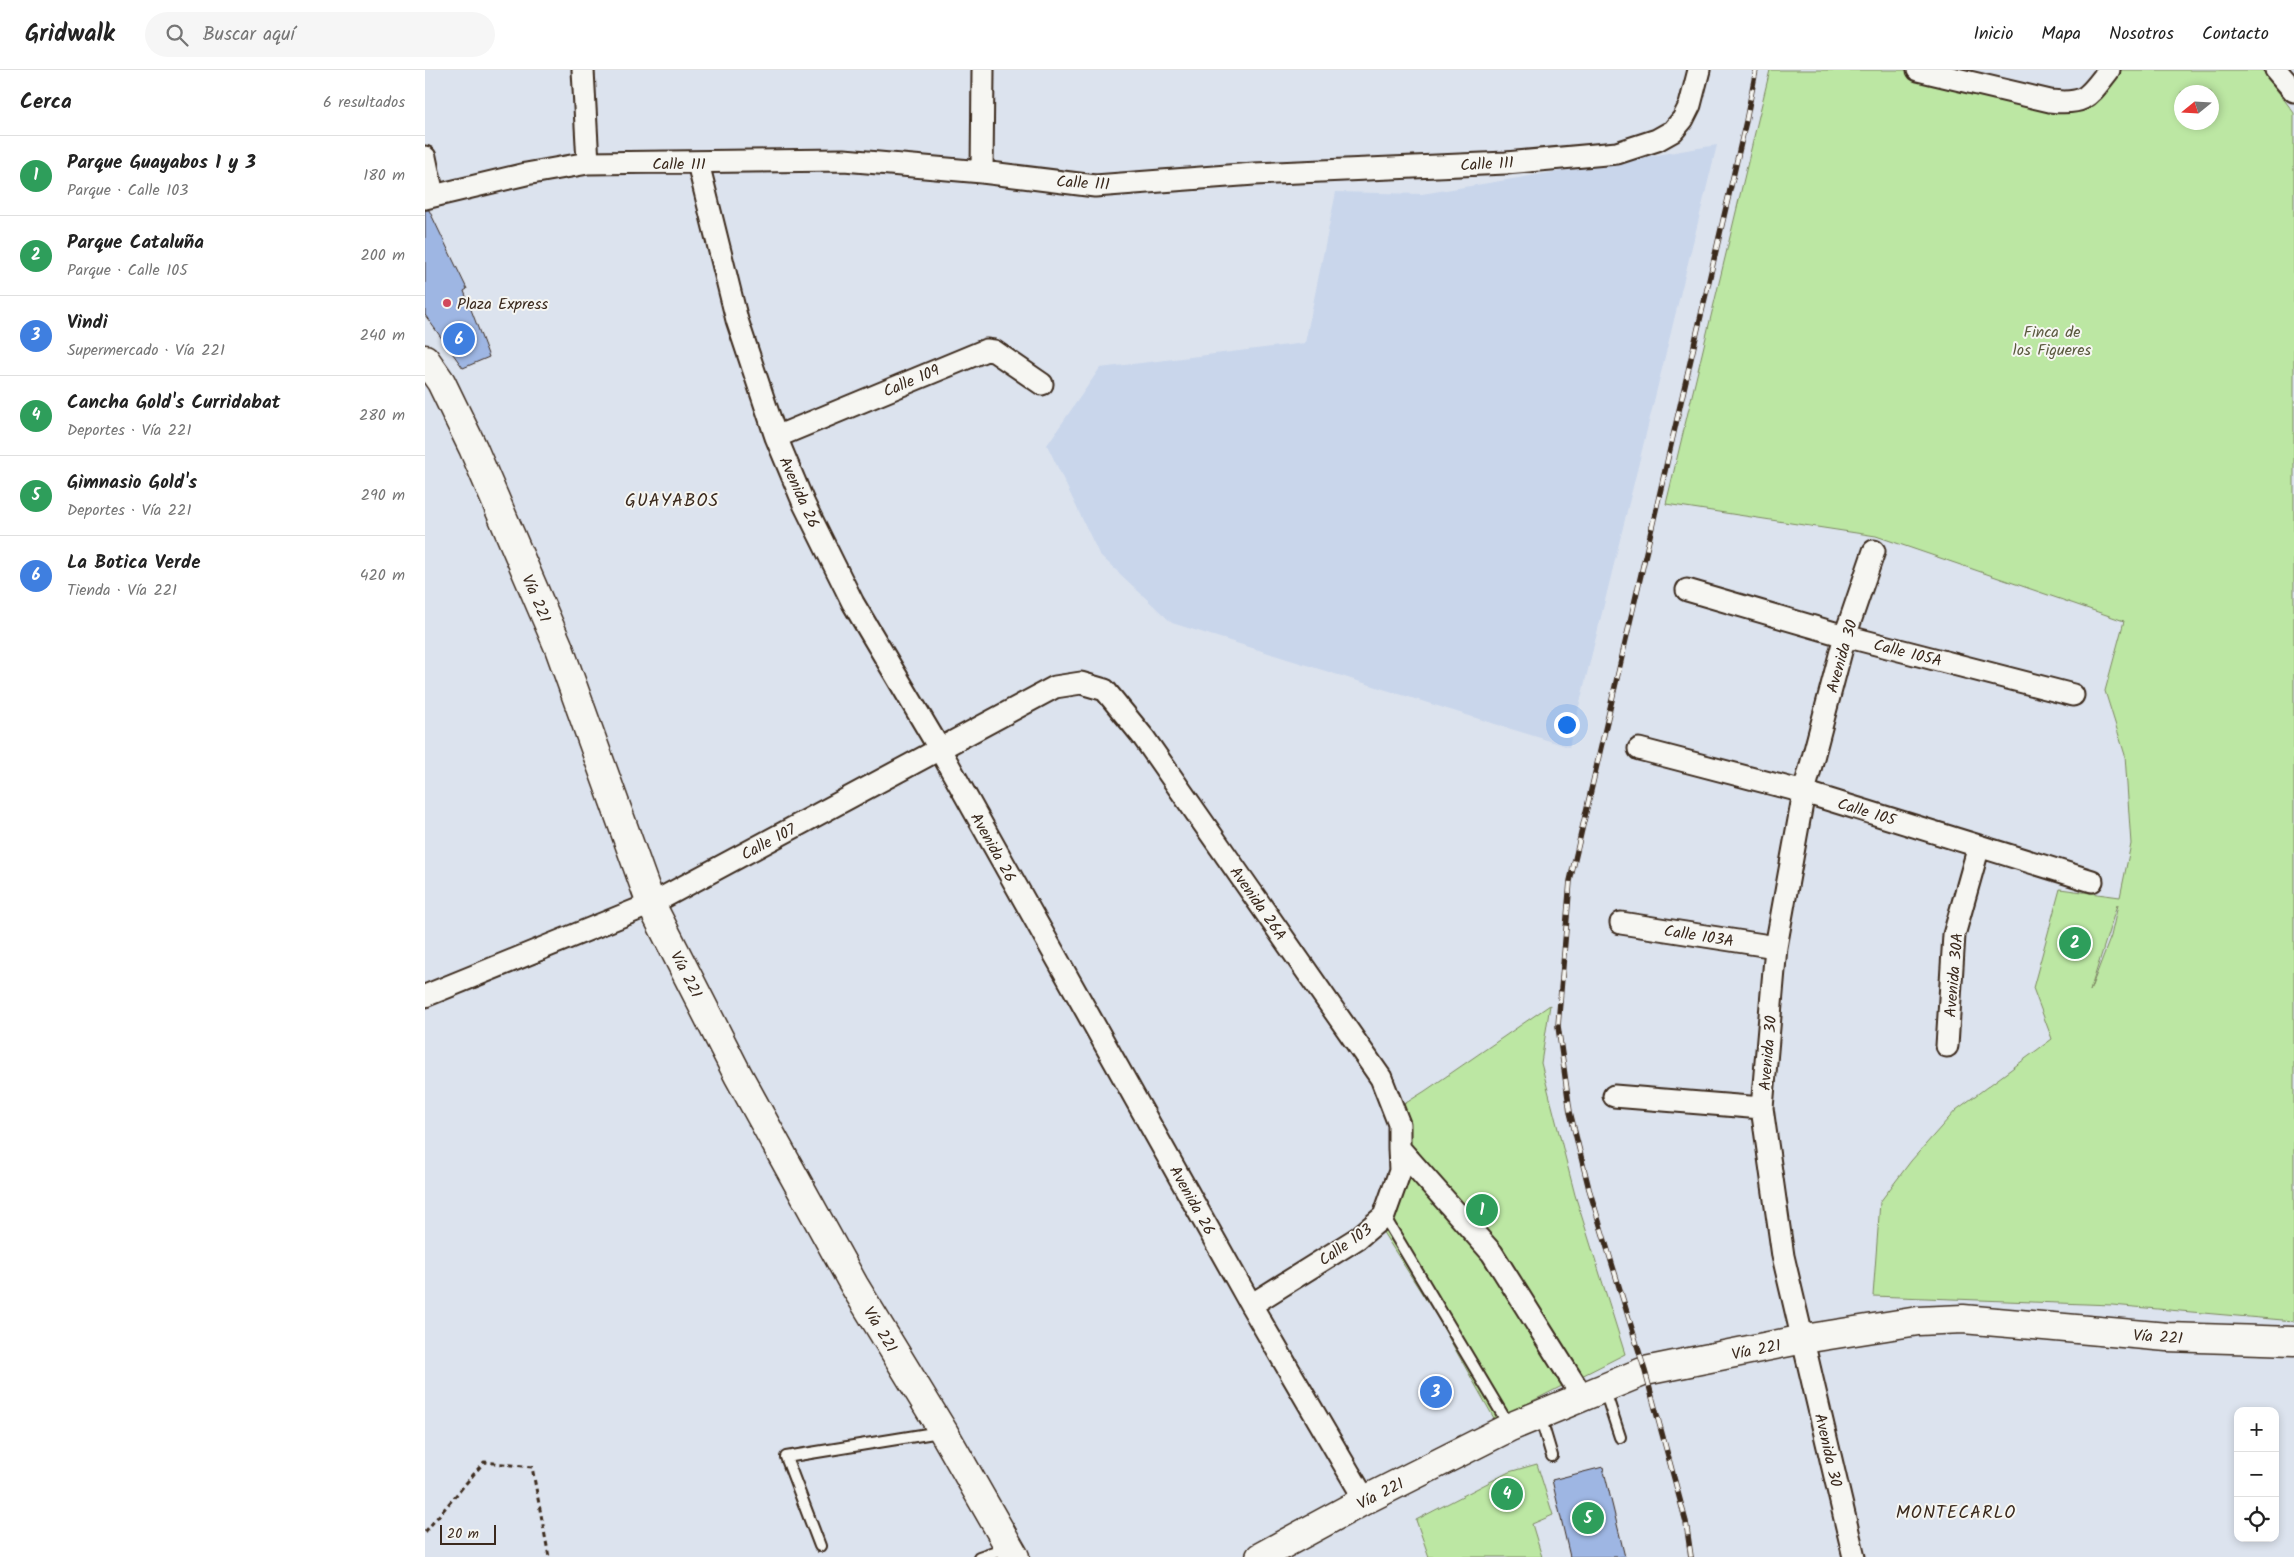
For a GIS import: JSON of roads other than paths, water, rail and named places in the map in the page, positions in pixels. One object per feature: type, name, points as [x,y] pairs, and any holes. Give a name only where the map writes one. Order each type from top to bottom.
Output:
[{"type":"main road","name":"Vía 221","points":[[425,359],[441,382],[473,448],[559,648],[651,904],[747,1093],[854,1285],[943,1431],[1012,1552]]},
{"type":"main road","name":"Vía 221","points":[[1259,1557],[1365,1500],[1510,1427],[1645,1371],[1804,1339],[1918,1321],[1963,1319],[2167,1338],[2294,1341]]},
{"type":"street","points":[[583,70],[588,163]]},
{"type":"street","points":[[982,172],[983,70]]},
{"type":"street","name":"Calle 111","points":[[429,197],[526,174],[588,163],[844,160],[982,172],[1095,186],[1254,174],[1506,163],[1617,153],[1657,140],[1673,131],[1683,119],[1690,105],[1699,70]]},
{"type":"street","points":[[1918,70],[2050,101],[2071,103],[2084,99],[2109,70]]},
{"type":"street","points":[[2276,70],[2294,91]]},
{"type":"street","points":[[425,157],[429,197]]},
{"type":"street","name":"Avenida 26","points":[[698,162],[737,320],[775,437],[804,504],[853,603],[939,748],[1251,1305],[1365,1500]]},
{"type":"street","name":"Calle 109","points":[[775,437],[986,350],[994,351],[1042,384]]},
{"type":"street","name":"Avenida 30","points":[[1854,1557],[1783,1256],[1762,1108],[1776,947],[1804,792],[1845,636],[1874,551]]},
{"type":"street","name":"Calle 105A","points":[[1687,590],[1845,636],[2073,695]]},
{"type":"street","name":"Calle 107","points":[[425,996],[651,904],[1055,687],[1081,683],[1105,690]]},
{"type":"street","name":"Avenida 26A","points":[[1105,690],[1144,738],[1381,1078],[1399,1124]]},
{"type":"street","name":"Calle 105","points":[[1639,749],[1804,792],[2092,881]]},
{"type":"street","name":"Avenida 30A","points":[[1947,1046],[1955,935],[1979,846]]},
{"type":"street","name":"Calle 103A","points":[[1621,923],[1776,947]]},
{"type":"street","points":[[1614,1096],[1762,1108]]},
{"type":"street","name":"Calle 103","points":[[1251,1305],[1358,1238],[1384,1216],[1400,1171],[1399,1124]]},
{"type":"street","points":[[1399,1148],[1492,1253],[1593,1392]]},
{"type":"lane","points":[[1384,1216],[1510,1427]]},
{"type":"lane","points":[[1593,1392],[1620,1436]]},
{"type":"lane","points":[[1540,1414],[1552,1456]]},
{"type":"lane","points":[[820,1546],[786,1457],[943,1431]]},
{"type":"lane","points":[[979,1557],[1012,1552]]},
{"type":"railway","points":[[1691,1557],[1686,1522],[1645,1371],[1589,1189],[1570,1112],[1558,1026],[1570,881],[1746,121],[1756,70]]},
{"type":"place","name":"Plaza Express","points":[[447,303]]},
{"type":"place","name":"La Botica Verde","points":[[459,339]]},
{"type":"place","name":"Parque Cataluña","points":[[2075,943]]},
{"type":"place","name":"Parque Guayabos 1 y 3","points":[[1482,1210]]},
{"type":"place","name":"Vindi","points":[[1436,1392]]},
{"type":"place","name":"Cancha Gold's Curridabat","points":[[1507,1494]]},
{"type":"place","name":"Gimnasio Gold's","points":[[1588,1518]]},
{"type":"district","name":"GUAYABOS","points":[[672,500]]},
{"type":"district","name":"MONTECARLO","points":[[1956,1512]]},
{"type":"park label","name":"Finca de los Figueres","points":[[2052,340]]}]
